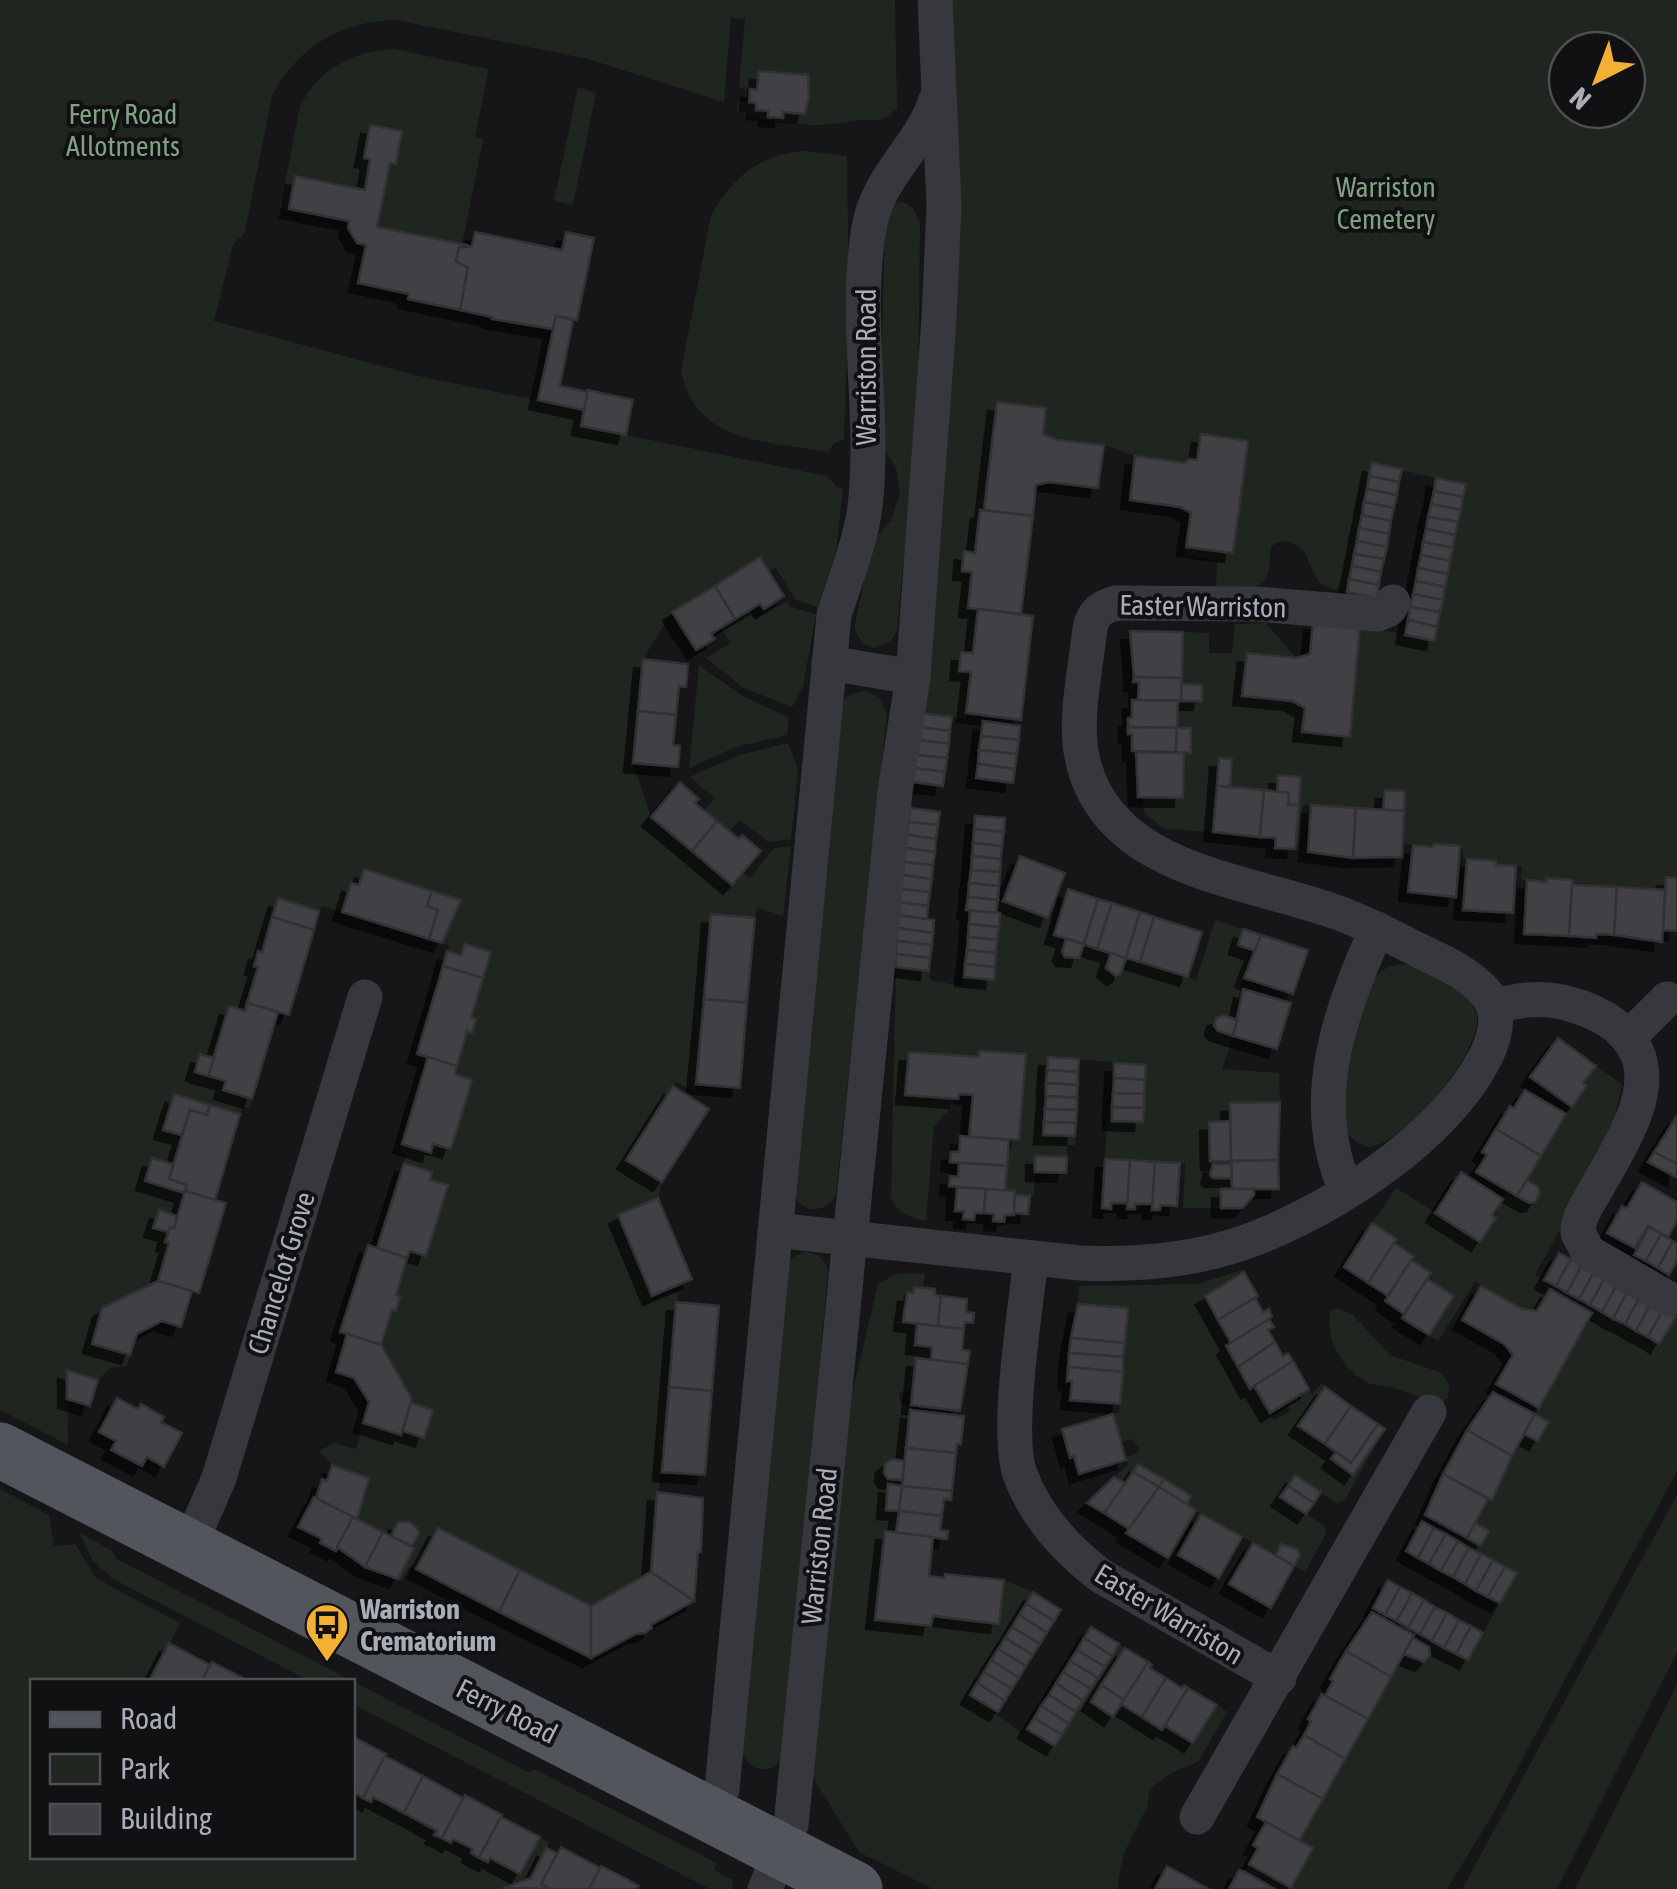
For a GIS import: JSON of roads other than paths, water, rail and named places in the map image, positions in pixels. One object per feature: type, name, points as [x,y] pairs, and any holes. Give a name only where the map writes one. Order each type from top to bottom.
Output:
[{"type":"main road","name":"Ferry Road","points":[[2,1451],[712,1816],[773,1870],[855,1889]]},
{"type":"street","name":"Warriston Road","points":[[773,1870],[791,1825],[895,792],[912,677],[944,206],[935,0]]},
{"type":"street","name":"Warriston Road","points":[[712,1816],[722,1789],[828,664],[834,616],[866,500],[863,358],[868,229],[880,189],[924,129],[940,84]]},
{"type":"street","name":"Easter Warriston","points":[[1393,602],[1386,612],[1378,614],[1256,604],[1105,606],[1092,619],[1090,628],[1079,741],[1086,772],[1100,804],[1127,833],[1152,851],[1186,866],[1339,913],[1463,974],[1488,994],[1494,1007]]},
{"type":"street","points":[[828,664],[912,677]]},
{"type":"street","points":[[1346,1190],[1330,1140],[1326,1106],[1328,1070],[1342,1018],[1376,930]]},
{"type":"street","name":"Chancelot Grove","points":[[190,1547],[219,1478],[365,997]]},
{"type":"street","points":[[1630,1036],[1667,998]]},
{"type":"street","points":[[775,1230],[1031,1258],[1127,1264],[1172,1261],[1262,1236],[1383,1168],[1418,1140],[1461,1095],[1490,1047],[1497,1018],[1494,1007],[1528,999],[1563,1001],[1599,1015],[1630,1036],[1644,1061],[1645,1096],[1582,1213],[1578,1234],[1583,1246],[1596,1257],[1669,1299]]},
{"type":"street","name":"Easter Warriston","points":[[1031,1258],[1015,1433],[1020,1472],[1036,1506],[1078,1558],[1101,1576],[1279,1678]]},
{"type":"street","points":[[1196,1817],[1429,1412]]},
{"type":"place","name":"Warriston Crematorium","points":[[327,1663]]},
{"type":"park label","name":"Ferry Road Allotments","points":[[123,130]]},
{"type":"park label","name":"Warriston Cemetery","points":[[1386,203]]}]
